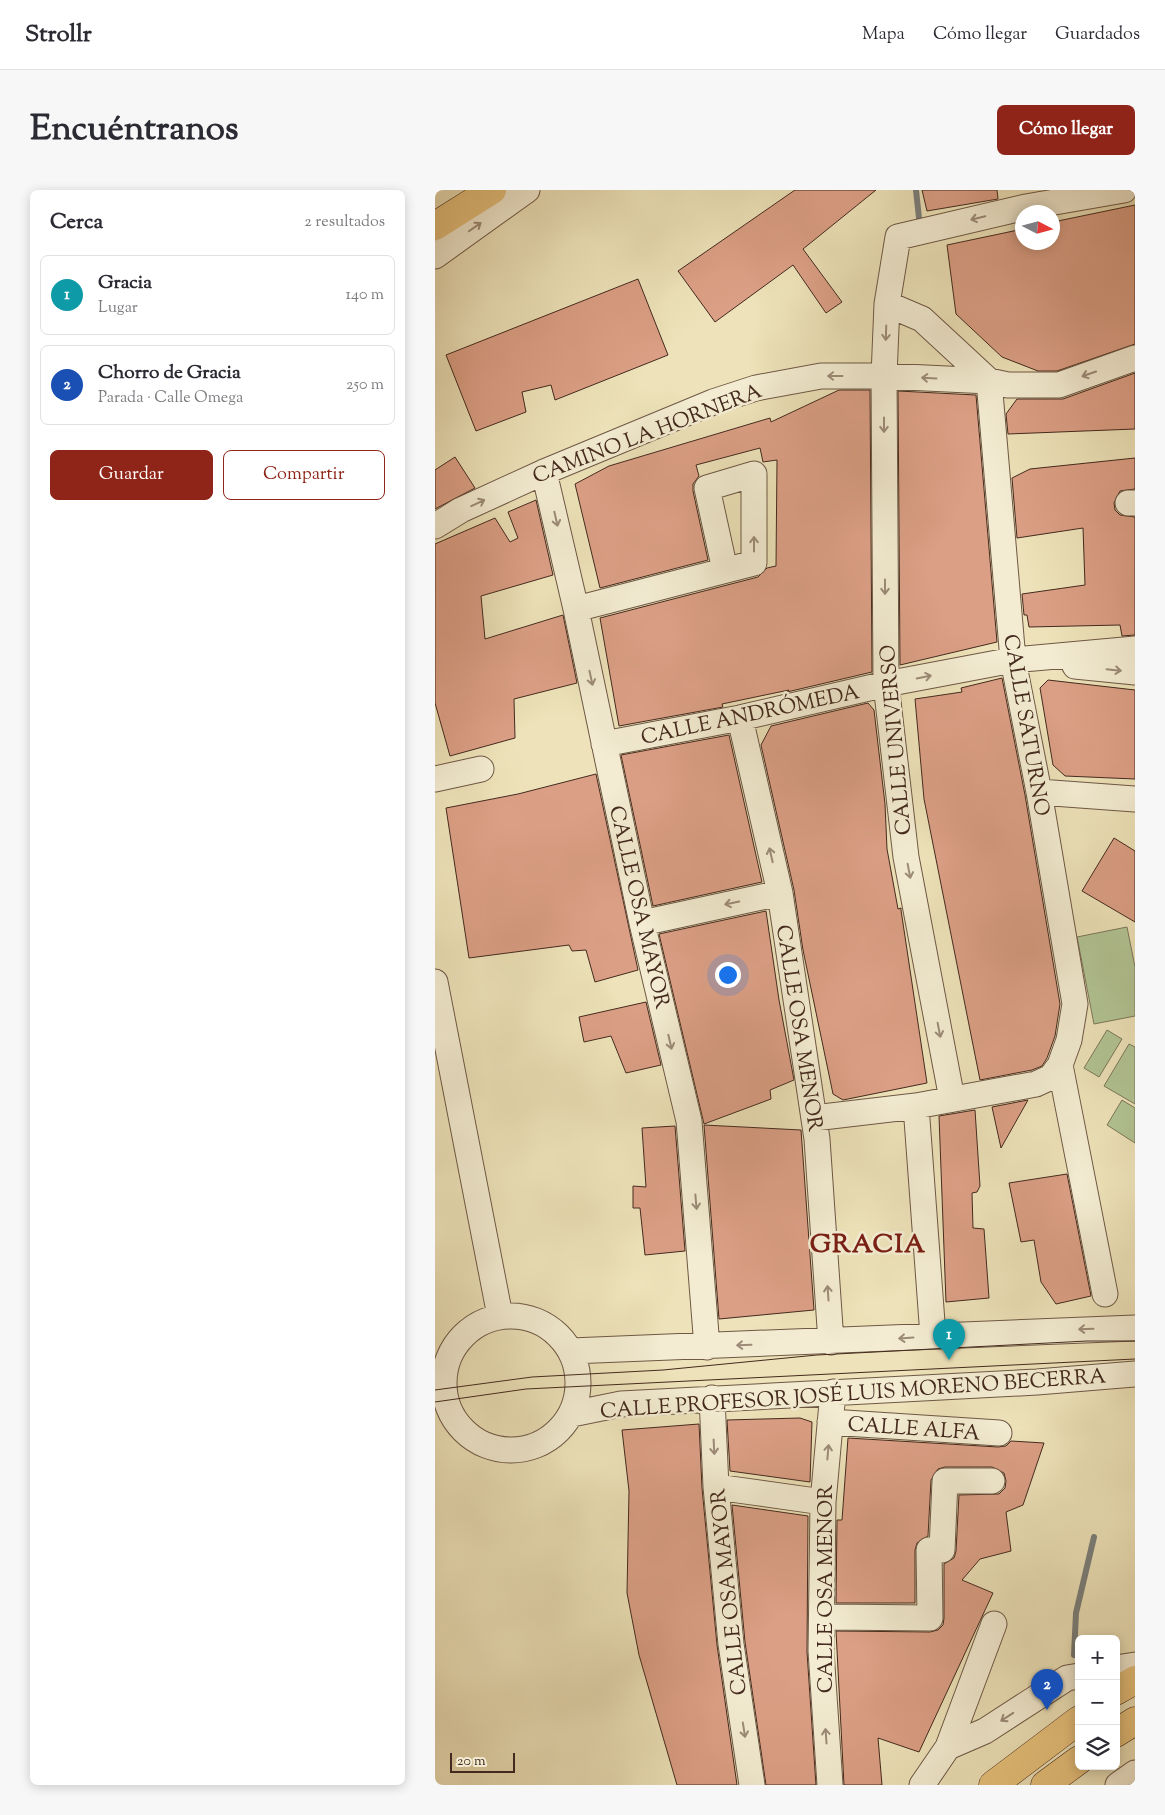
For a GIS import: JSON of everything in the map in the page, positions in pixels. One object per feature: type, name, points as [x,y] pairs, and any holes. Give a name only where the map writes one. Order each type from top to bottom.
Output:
[{"type":"main road","points":[[435,226],[492,190]]},
{"type":"main road","points":[[1120,1689],[1135,1680]]},
{"type":"main road","points":[[1120,1730],[1135,1721]]},
{"type":"main road","points":[[993,1785],[1075,1723]]},
{"type":"main road","points":[[1045,1785],[1075,1763]]},
{"type":"street","points":[[435,256],[527,190]]},
{"type":"street","points":[[1027,198],[1124,190]]},
{"type":"street","name":"CALLE UNIVERSO","points":[[952,1099],[907,857],[886,684],[884,376],[887,304],[898,237],[1027,198]]},
{"type":"street","points":[[887,304],[922,319],[989,381]]},
{"type":"street","name":"CAMINO LA HORNERA","points":[[435,526],[461,510],[544,472],[713,402],[756,388],[821,376],[884,376],[989,381],[1008,384],[1059,385],[1135,358]]},
{"type":"street","name":"CALLE SATURNO","points":[[989,381],[1013,660],[1039,792],[1075,1004],[1069,1040],[1061,1065]]},
{"type":"street","name":"CALLE OSA MAYOR","points":[[544,472],[577,609],[642,923],[689,1121],[707,1347]]},
{"type":"street","points":[[577,609],[725,570]]},
{"type":"street","name":"CALLE ANDRÓMEDA","points":[[604,744],[740,718],[886,684],[1013,660],[1135,649]]},
{"type":"street","name":"CALLE ANDRÓMEDA","points":[[1013,660],[1135,672]]},
{"type":"street","name":"CALLE OSA MENOR","points":[[740,718],[780,893],[814,1118],[831,1342]]},
{"type":"street","points":[[435,779],[481,769]]},
{"type":"street","points":[[1039,792],[1135,799]]},
{"type":"street","points":[[642,923],[780,893]]},
{"type":"street","points":[[435,982],[499,1316]]},
{"type":"street","points":[[814,1118],[916,1106],[1036,1084],[1051,1077],[1061,1065]]},
{"type":"street","points":[[1061,1065],[1105,1294]]},
{"type":"street","points":[[916,1106],[933,1336]]},
{"type":"street","points":[[499,1316],[525,1316],[551,1328],[571,1351],[578,1386],[572,1414],[550,1440],[522,1451],[496,1450],[473,1440],[445,1421],[446,1400],[440,1369],[459,1340],[476,1325],[499,1316]]},
{"type":"street","points":[[571,1351],[831,1342],[1135,1328]]},
{"type":"street","name":"CALLE PROFESOR JOSÉ LUIS MORENO BECERRA","points":[[572,1414],[621,1404],[1135,1374]]},
{"type":"street","name":"CALLE OSA MENOR","points":[[829,1785],[821,1651],[823,1502],[833,1392]]},
{"type":"street","name":"CALLE OSA MAYOR","points":[[712,1398],[716,1487],[731,1644],[752,1785]]},
{"type":"street","name":"CALLE ALFA","points":[[830,1422],[999,1433]]},
{"type":"street","points":[[831,1617],[930,1618],[929,1550],[942,1550],[945,1481],[992,1481]]},
{"type":"street","points":[[716,1487],[823,1502]]},
{"type":"street","points":[[922,1785],[948,1747],[995,1624]]},
{"type":"street","points":[[1120,1667],[1135,1665]]},
{"type":"street","points":[[948,1747],[985,1732],[1067,1678],[1075,1677]]},
{"type":"street","points":[[1118,1785],[1135,1773]]},
{"type":"green space","points":[[1127,927],[1135,967],[1135,1016],[1094,1024],[1077,937]]},
{"type":"green space","points":[[1107,1030],[1122,1039],[1099,1077],[1084,1068]]},
{"type":"green space","points":[[1129,1044],[1135,1047],[1135,1104],[1104,1086]]},
{"type":"green space","points":[[1122,1100],[1135,1108],[1135,1143],[1107,1125]]},
{"type":"building","points":[[795,190],[876,190],[803,249],[842,302],[826,313],[793,265],[715,322],[678,271]]},
{"type":"building","points":[[922,190],[997,190],[998,199],[927,211]]},
{"type":"building","points":[[1135,205],[1135,344],[1057,371],[1038,371],[1002,357],[956,314],[947,245],[1015,231],[1015,250],[1060,250],[1060,221]]},
{"type":"building","points":[[638,279],[668,355],[555,400],[551,385],[522,392],[526,412],[476,431],[446,355]]},
{"type":"building","points":[[1135,373],[1135,429],[1008,434],[1006,414],[1017,399],[1063,399]]},
{"type":"building","points":[[839,390],[870,390],[872,672],[787,692],[789,690],[722,704],[723,707],[619,726],[600,618],[758,577],[767,568],[776,566],[777,460],[763,462],[760,448],[696,465],[699,476],[693,484],[693,491],[708,560],[600,588],[575,484],[609,466],[770,418],[771,422]]},
{"type":"building","points":[[898,391],[976,395],[997,642],[900,665]]},
{"type":"building","points":[[455,457],[475,488],[435,509],[435,470]]},
{"type":"building","points":[[1135,458],[1135,489],[1120,491],[1114,503],[1115,510],[1120,515],[1135,517],[1135,635],[1122,636],[1120,625],[1029,627],[1027,615],[1024,615],[1022,594],[1085,585],[1083,528],[1017,538],[1012,478],[1030,469]]},
{"type":"building","points":[[536,500],[553,575],[481,596],[485,639],[563,615],[577,683],[514,699],[515,738],[450,756],[435,703],[435,544],[495,518],[510,542],[518,538],[508,512]]},
{"type":"building","points":[[1002,678],[1025,795],[1060,1004],[1055,1036],[1042,1066],[1032,1070],[980,1080],[924,799],[915,699],[962,692],[961,688]]},
{"type":"building","points":[[1048,680],[1135,690],[1135,779],[1065,776],[1053,765],[1040,688]]},
{"type":"building","points":[[868,703],[874,710],[885,804],[887,849],[898,909],[901,908],[927,1083],[843,1100],[833,1094],[803,950],[794,890],[761,745],[771,726]]},
{"type":"building","points":[[729,735],[762,882],[653,906],[621,755]]},
{"type":"building","points":[[596,774],[638,970],[595,982],[586,950],[572,951],[569,945],[469,958],[446,808],[518,794]]},
{"type":"building","points":[[1114,838],[1135,851],[1135,922],[1082,891]]},
{"type":"building","points":[[766,911],[779,1000],[794,1080],[770,1090],[771,1099],[704,1124],[659,934]]},
{"type":"building","points":[[646,1002],[661,1065],[626,1073],[611,1036],[584,1042],[579,1017]]},
{"type":"building","points":[[1028,1100],[1001,1148],[992,1107]]},
{"type":"building","points":[[975,1110],[980,1186],[977,1192],[972,1193],[973,1228],[984,1229],[989,1298],[946,1302],[939,1116]]},
{"type":"building","points":[[704,1125],[801,1130],[814,1310],[719,1319]]},
{"type":"building","points":[[675,1126],[685,1251],[645,1255],[640,1208],[633,1208],[633,1186],[646,1187],[642,1128]]},
{"type":"building","points":[[1067,1174],[1091,1296],[1056,1304],[1041,1282],[1034,1240],[1021,1242],[1009,1183]]},
{"type":"building","points":[[800,1418],[812,1422],[810,1482],[730,1471],[727,1420]]},
{"type":"building","points":[[699,1424],[702,1488],[717,1645],[737,1785],[677,1785],[639,1655],[627,1593],[629,1491],[622,1430]]},
{"type":"building","points":[[848,1438],[998,1447],[1006,1446],[1011,1441],[1044,1443],[1023,1505],[1006,1512],[1011,1551],[980,1559],[962,1580],[993,1593],[919,1752],[878,1738],[882,1785],[844,1785],[836,1631],[930,1632],[938,1630],[943,1625],[944,1618],[944,1564],[954,1558],[956,1551],[959,1495],[999,1494],[1005,1488],[1006,1481],[1004,1473],[992,1467],[945,1467],[938,1469],[931,1480],[928,1536],[917,1543],[915,1550],[915,1603],[836,1603],[837,1520],[842,1520]]},
{"type":"building","points":[[732,1505],[808,1516],[807,1652],[816,1785],[766,1785],[745,1642]]},
{"type":"waterway","points":[[916,190],[919,218]]},
{"type":"waterway","points":[[1074,1655],[1076,1613],[1094,1537]]},
{"type":"tram line","points":[[435,1390],[532,1377],[663,1370],[817,1355],[1087,1341],[1135,1341]]},
{"type":"tram line","points":[[435,1402],[526,1389],[1135,1359]]},
{"type":"place","name":"Gracia","points":[[949,1360]]},
{"type":"place","name":"Chorro de Gracia","points":[[1047,1710]]},
{"type":"district","name":"GRACIA","points":[[868,1243]]}]
